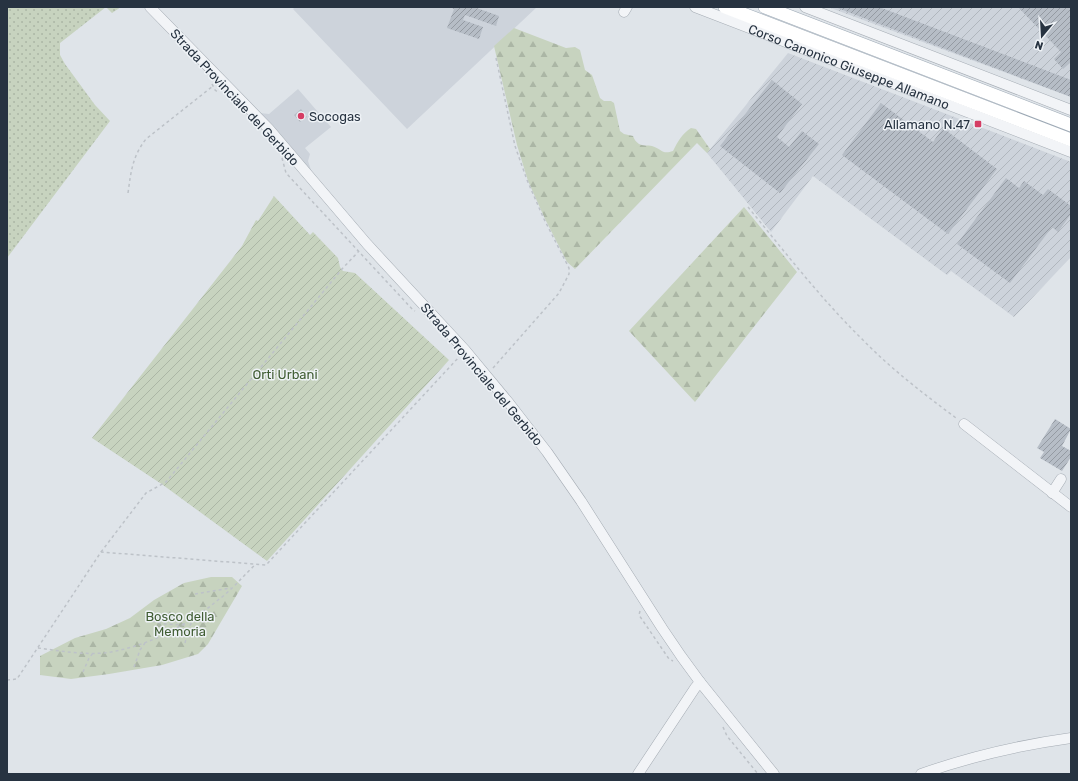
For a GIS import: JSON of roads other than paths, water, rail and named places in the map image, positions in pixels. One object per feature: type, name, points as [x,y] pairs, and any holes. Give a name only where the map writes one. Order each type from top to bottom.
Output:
[{"type":"main road","name":"Corso Canonico Giuseppe Allamano","points":[[725,7],[1071,140]]},
{"type":"main road","name":"Corso Canonico Giuseppe Allamano","points":[[764,7],[1071,125]]},
{"type":"street","name":"Strada Provinciale del Gerbido","points":[[150,7],[216,81],[269,129],[367,244],[424,305],[485,374],[566,479],[662,628],[700,682],[774,774]]},
{"type":"street","name":"Corso Canonico Giuseppe Allamano","points":[[695,7],[1071,152]]},
{"type":"street","points":[[805,7],[1071,110]]},
{"type":"street","points":[[964,424],[1071,507]]},
{"type":"street","points":[[1052,493],[1061,479]]},
{"type":"street","points":[[638,774],[700,682]]},
{"type":"street","points":[[921,774],[956,762],[991,753],[1071,738]]},
{"type":"place","name":"Socogas","points":[[301,116]]},
{"type":"place","name":"Allamano N.47","points":[[978,124]]},
{"type":"park label","name":"Orti Urbani","points":[[285,374]]},
{"type":"park label","name":"Bosco della Memoria","points":[[180,624]]}]
